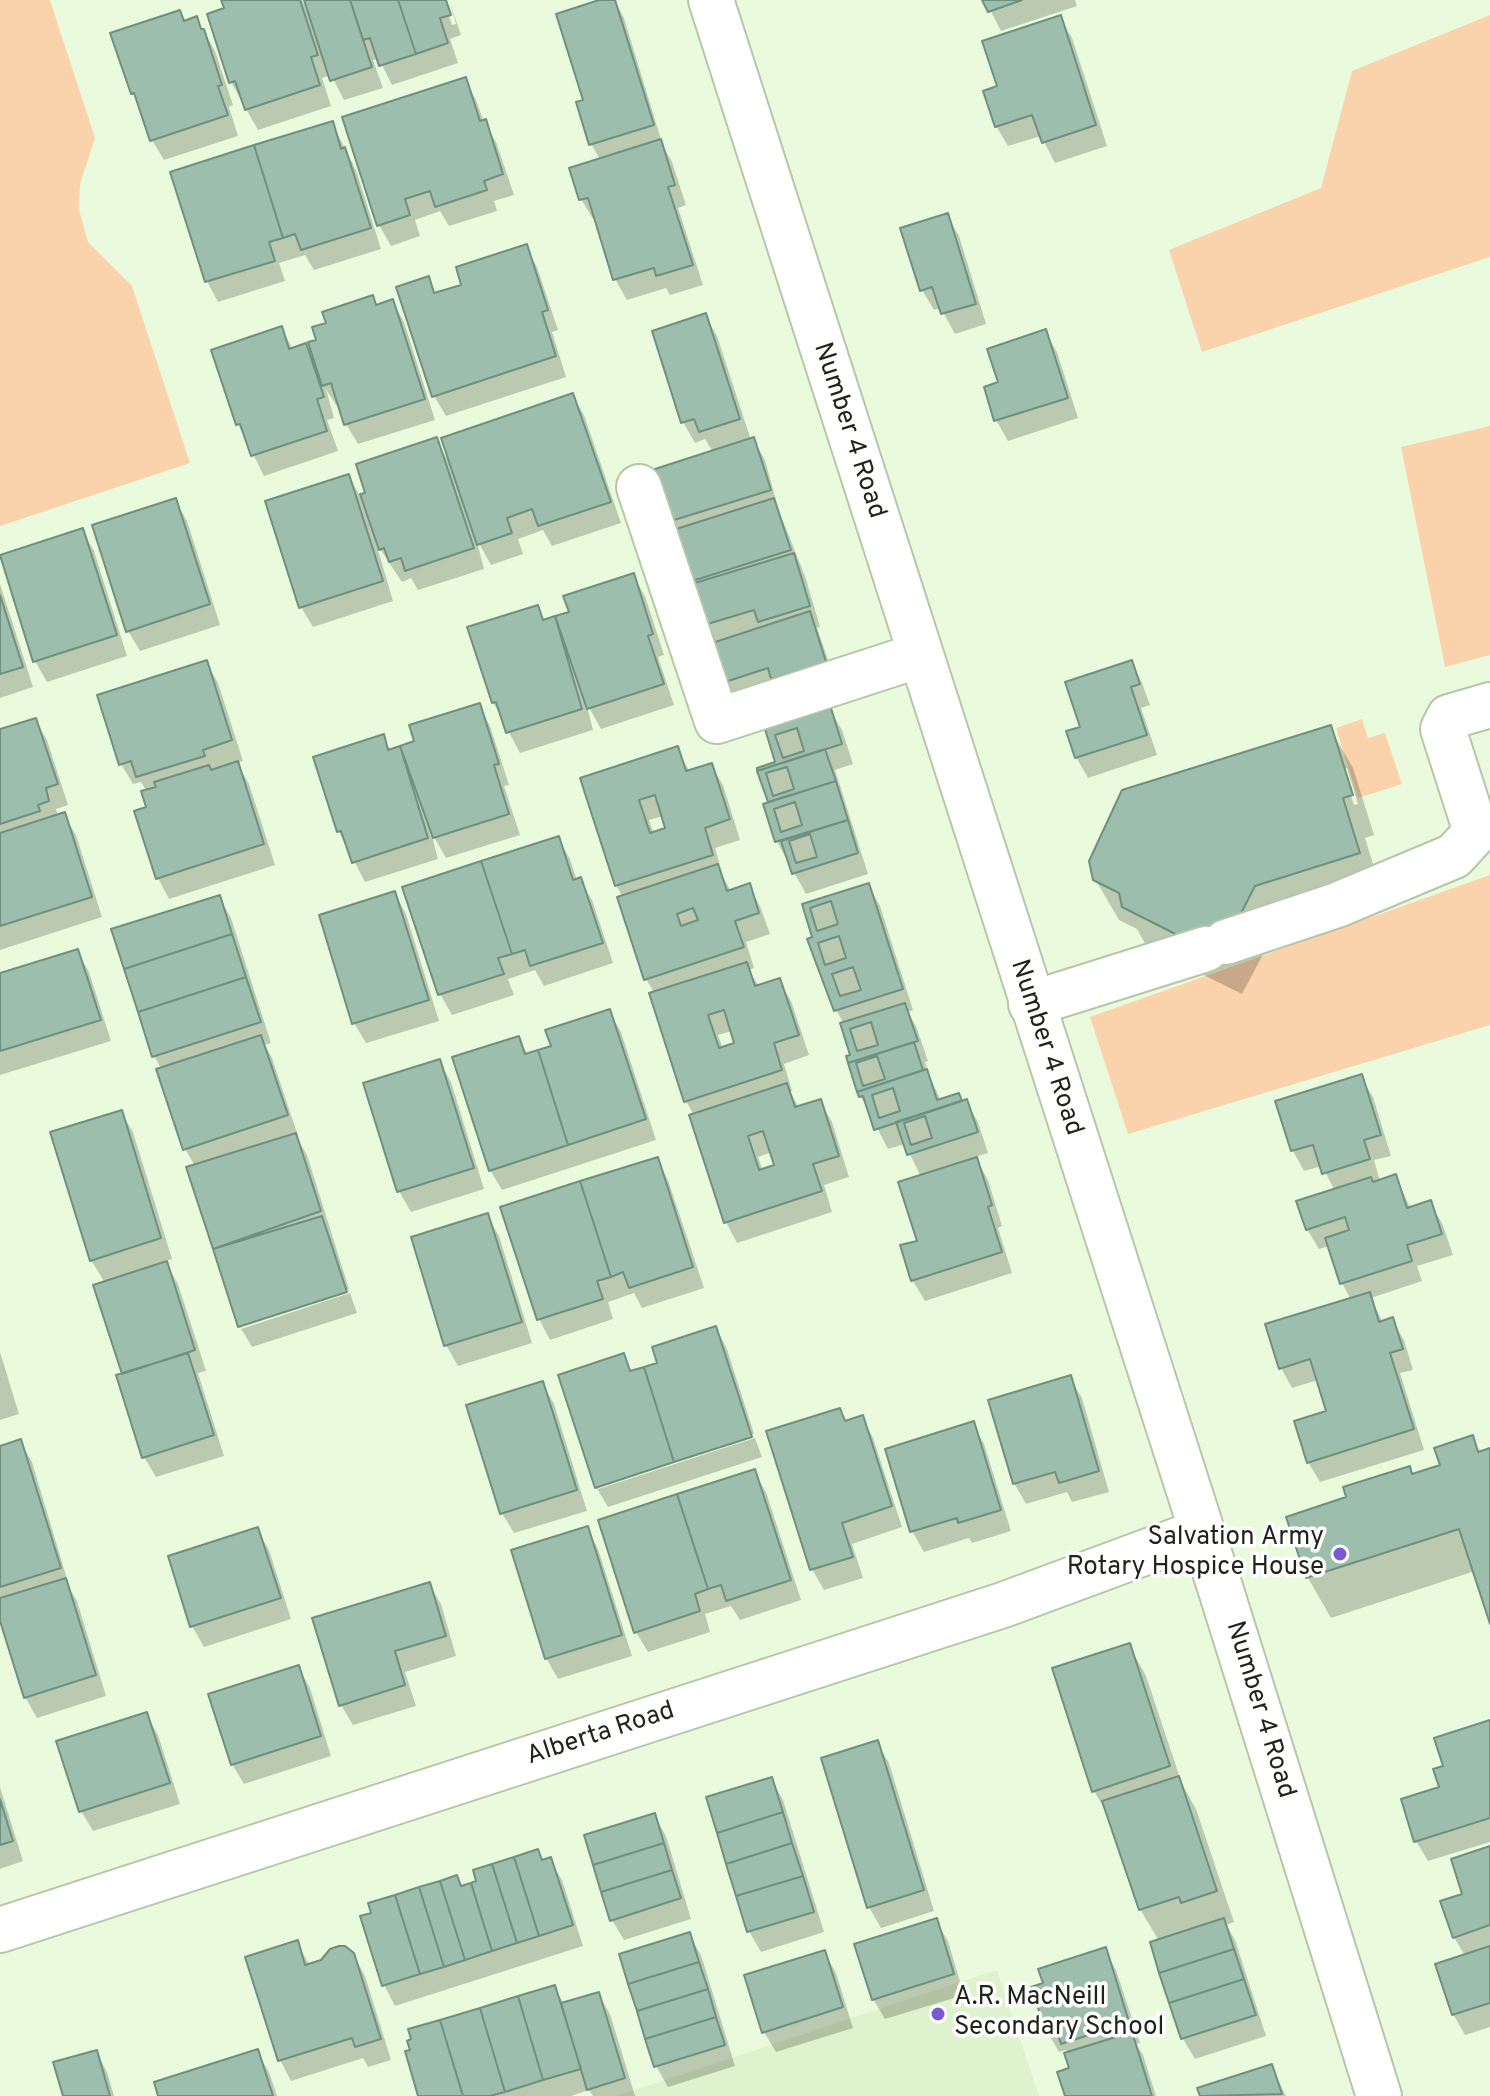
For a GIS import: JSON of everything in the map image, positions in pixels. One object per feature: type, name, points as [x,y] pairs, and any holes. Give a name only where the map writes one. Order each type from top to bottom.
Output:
[{"type":"main road","name":"Number 4 Road","points":[[711,0],[1219,1584],[1379,2096]]},
{"type":"main road","points":[[639,487],[717,721],[920,655]]},
{"type":"main road","points":[[1031,1004],[1337,905],[1454,856],[1483,829],[1443,729],[1449,717],[1490,705]]},
{"type":"main road","name":"Alberta Road","points":[[0,1930],[988,1610],[1200,1532]]},
{"type":"shaded area","points":[[0,0],[50,0],[95,138],[80,184],[79,210],[88,242],[132,286],[190,463],[0,526]]},
{"type":"shaded area","points":[[1490,15],[1490,257],[1202,352],[1169,250],[1321,188],[1352,71]]},
{"type":"shaded area","points":[[1490,426],[1490,655],[1445,667],[1401,447]]},
{"type":"shaded area","points":[[1362,719],[1368,738],[1385,733],[1402,784],[1358,798],[1336,728]]},
{"type":"shaded area","points":[[1490,875],[1490,1025],[1128,1134],[1090,1017]]},
{"type":"shaded area","name":"A.R. MacNeill Secondary School","points":[[997,1970],[1039,2096],[617,2096],[975,1977]]},
{"type":"building","points":[[221,0],[300,0],[318,55],[311,57],[320,85],[245,110],[235,81],[229,83],[207,14],[224,8]]},
{"type":"building","points":[[304,0],[350,0],[372,67],[330,81]]},
{"type":"building","points":[[350,0],[398,0],[416,54],[379,66],[370,38],[363,40]]},
{"type":"building","points":[[398,0],[446,0],[451,15],[440,18],[448,43],[416,54]]},
{"type":"building","points":[[599,0],[615,0],[654,125],[589,145],[576,102],[583,100],[556,14]]},
{"type":"building","points":[[982,0],[1022,0],[988,12]]},
{"type":"building","points":[[180,10],[184,21],[197,16],[201,29],[204,29],[228,115],[150,141],[110,33]]},
{"type":"building","points":[[1061,15],[1096,125],[1042,143],[1032,115],[995,127],[983,91],[997,86],[982,41]]},
{"type":"building","points":[[466,77],[480,121],[486,119],[503,174],[484,181],[487,190],[435,207],[430,191],[405,199],[410,215],[377,226],[342,117]]},
{"type":"building","points":[[333,121],[341,149],[345,147],[371,228],[301,250],[295,234],[283,238],[254,145]]},
{"type":"building","points":[[661,139],[675,185],[668,187],[693,265],[656,276],[654,268],[613,280],[588,198],[579,200],[569,168]]},
{"type":"building","points":[[254,145],[283,238],[269,242],[275,261],[205,282],[170,172]]},
{"type":"building","points":[[948,213],[976,304],[941,314],[932,287],[920,291],[900,228]]},
{"type":"building","points":[[527,244],[548,310],[542,312],[556,356],[432,397],[396,287],[429,276],[434,293],[461,285],[456,267]]},
{"type":"building","points":[[373,295],[376,305],[393,299],[425,399],[344,425],[331,383],[322,386],[308,342],[316,340],[312,327],[326,323],[322,312]]},
{"type":"building","points":[[706,313],[740,419],[699,432],[694,419],[681,423],[652,331]]},
{"type":"building","points":[[282,326],[289,349],[306,343],[324,397],[317,399],[327,431],[251,456],[240,424],[236,425],[211,350]]},
{"type":"building","points":[[1046,329],[1068,398],[994,421],[984,387],[998,382],[987,349]]},
{"type":"building","points":[[573,393],[611,502],[538,526],[532,509],[507,518],[512,533],[477,545],[441,438]]},
{"type":"building","points":[[437,437],[474,548],[405,571],[401,558],[389,562],[384,548],[379,550],[360,494],[365,493],[356,464]]},
{"type":"building","points":[[754,437],[771,490],[671,521],[655,469]]},
{"type":"building","points":[[349,474],[383,581],[299,608],[265,501]]},
{"type":"building","points":[[176,498],[210,604],[126,632],[92,525]]},
{"type":"building","points":[[774,498],[791,550],[689,582],[673,530]]},
{"type":"building","points":[[83,528],[117,635],[33,662],[0,555]]},
{"type":"building","points":[[794,553],[810,606],[758,622],[754,610],[701,626],[688,585]]},
{"type":"building","points":[[634,573],[653,634],[648,636],[664,684],[587,709],[555,616],[569,612],[563,596]]},
{"type":"building","points":[[0,595],[23,667],[0,674]]},
{"type":"building","points":[[538,605],[543,620],[555,616],[582,709],[506,733],[496,702],[492,703],[467,627]]},
{"type":"building","points":[[810,611],[826,662],[771,679],[768,668],[722,683],[709,644]]},
{"type":"building","points":[[207,660],[232,740],[203,750],[205,756],[136,777],[131,761],[119,765],[97,695]]},
{"type":"building","points":[[1132,660],[1140,684],[1131,687],[1147,735],[1075,758],[1066,731],[1080,727],[1065,682]]},
{"type":"building","points":[[480,703],[499,764],[494,765],[509,814],[433,838],[400,746],[414,741],[409,725]]},
{"type":"building","points":[[831,708],[842,744],[757,771],[757,768],[775,762],[765,729]],"holes":[[[797,728],[804,751],[783,758],[775,735]]]},
{"type":"building","points":[[36,718],[58,784],[46,788],[49,801],[38,805],[40,811],[0,824],[0,729]]},
{"type":"building","points":[[1331,725],[1353,795],[1343,798],[1360,853],[1255,886],[1219,956],[1122,907],[1119,893],[1093,880],[1089,861],[1122,790]]},
{"type":"building","points":[[384,734],[388,750],[400,746],[428,838],[352,863],[341,831],[337,832],[313,757]]},
{"type":"building","points":[[678,746],[686,771],[712,763],[730,819],[705,828],[713,855],[615,886],[580,778]],"holes":[[[655,795],[665,828],[650,833],[639,800]]]},
{"type":"building","points":[[825,749],[836,781],[768,802],[757,771]],"holes":[[[787,767],[794,789],[773,796],[766,773]]]},
{"type":"building","points":[[238,761],[264,844],[156,879],[134,811],[146,807],[141,791],[156,787],[154,782],[209,765],[211,770]]},
{"type":"building","points":[[836,781],[848,820],[775,842],[763,804]],"holes":[[[795,802],[802,825],[781,832],[774,809]]]},
{"type":"building","points":[[65,812],[92,897],[0,926],[0,833]]},
{"type":"building","points":[[848,820],[858,853],[792,874],[781,841]],"holes":[[[810,834],[817,857],[796,863],[789,841]]]},
{"type":"building","points":[[559,836],[573,880],[581,877],[603,943],[530,966],[525,950],[512,954],[481,861]]},
{"type":"building","points":[[481,861],[512,954],[498,958],[504,974],[438,995],[402,887]]},
{"type":"building","points":[[718,864],[727,891],[750,883],[759,913],[735,921],[744,947],[644,980],[617,897]],"holes":[[[693,908],[698,920],[681,926],[677,914]]]},
{"type":"building","points":[[869,883],[903,989],[834,1011],[807,939],[812,937],[802,904]],"holes":[[[831,901],[838,924],[817,931],[810,908]],[[839,936],[846,958],[825,965],[818,943]],[[853,967],[861,990],[840,996],[832,974]]]},
{"type":"building","points":[[395,891],[429,1000],[352,1024],[319,915]]},
{"type":"building","points":[[220,895],[232,934],[124,969],[111,929]]},
{"type":"building","points":[[232,934],[246,977],[138,1012],[124,969]]},
{"type":"building","points":[[78,949],[101,1020],[0,1051],[0,973]]},
{"type":"building","points":[[747,962],[755,986],[780,978],[799,1035],[774,1043],[782,1070],[684,1102],[649,993]],"holes":[[[724,1010],[734,1043],[719,1048],[708,1015]]]},
{"type":"building","points":[[246,977],[261,1022],[152,1057],[138,1012]]},
{"type":"building","points":[[905,1003],[918,1041],[848,1063],[846,1056],[850,1055],[840,1023]],"holes":[[[871,1022],[878,1045],[857,1051],[850,1029]]]},
{"type":"building","points":[[610,1009],[646,1119],[568,1145],[538,1050],[551,1046],[545,1030]]},
{"type":"building","points":[[261,1035],[288,1115],[183,1150],[156,1069]]},
{"type":"building","points":[[519,1036],[525,1054],[538,1050],[568,1145],[489,1171],[452,1057]]},
{"type":"building","points":[[914,1042],[923,1070],[857,1092],[848,1063]],"holes":[[[877,1056],[885,1079],[863,1086],[856,1063]]]},
{"type":"building","points":[[440,1059],[474,1168],[397,1192],[363,1083]]},
{"type":"building","points":[[927,1069],[937,1100],[959,1093],[962,1101],[874,1130],[863,1096],[859,1097],[857,1092]],"holes":[[[893,1088],[900,1111],[879,1118],[872,1095]]]},
{"type":"building","points":[[1362,1074],[1381,1135],[1364,1140],[1370,1159],[1322,1174],[1313,1145],[1291,1151],[1275,1101]]},
{"type":"building","points":[[787,1083],[795,1107],[821,1099],[839,1156],[813,1164],[822,1191],[724,1223],[689,1115]],"holes":[[[763,1131],[774,1165],[759,1170],[748,1136]]]},
{"type":"building","points":[[967,1099],[978,1132],[907,1155],[896,1122]],"holes":[[[925,1116],[932,1138],[911,1145],[904,1123]]]},
{"type":"building","points":[[122,1110],[161,1238],[90,1261],[50,1132]]},
{"type":"building","points":[[296,1133],[321,1211],[213,1249],[186,1167]]},
{"type":"building","points":[[658,1157],[693,1267],[629,1288],[623,1272],[611,1277],[580,1181]]},
{"type":"building","points":[[977,1157],[1002,1252],[911,1281],[900,1245],[917,1241],[898,1182]]},
{"type":"building","points":[[1396,1174],[1407,1208],[1431,1200],[1442,1234],[1407,1245],[1412,1261],[1340,1284],[1325,1238],[1349,1230],[1345,1217],[1306,1230],[1296,1201],[1371,1177],[1373,1182]]},
{"type":"building","points":[[580,1181],[611,1277],[597,1281],[603,1299],[537,1320],[500,1207]]},
{"type":"building","points":[[488,1213],[522,1322],[444,1346],[411,1237]]},
{"type":"building","points":[[322,1216],[347,1292],[238,1327],[213,1249]]},
{"type":"building","points":[[167,1261],[195,1350],[122,1374],[93,1285]]},
{"type":"building","points":[[1370,1292],[1379,1322],[1393,1317],[1403,1349],[1390,1353],[1414,1429],[1307,1463],[1294,1421],[1326,1411],[1310,1359],[1279,1369],[1265,1324]]},
{"type":"building","points":[[716,1326],[752,1437],[674,1462],[644,1367],[657,1363],[652,1347]]},
{"type":"building","points":[[188,1353],[214,1435],[142,1458],[116,1375]]},
{"type":"building","points":[[624,1353],[630,1371],[644,1367],[674,1462],[595,1488],[558,1375]]},
{"type":"building","points":[[1071,1375],[1099,1471],[1059,1483],[1055,1472],[1013,1484],[988,1400]]},
{"type":"building","points":[[543,1381],[577,1490],[500,1514],[466,1405]]},
{"type":"building","points":[[840,1408],[845,1421],[863,1415],[892,1506],[842,1523],[853,1557],[810,1570],[766,1431]]},
{"type":"building","points":[[974,1421],[1001,1510],[958,1523],[957,1518],[910,1532],[885,1449]]},
{"type":"building","name":"Salvation Army Rotary Hospice House","points":[[1473,1435],[1478,1452],[1490,1448],[1490,1624],[1459,1529],[1306,1578],[1286,1517],[1346,1497],[1343,1487],[1410,1466],[1412,1474],[1440,1465],[1434,1448]]},
{"type":"building","points":[[21,1439],[61,1568],[0,1587],[0,1446]]},
{"type":"building","points":[[755,1469],[791,1580],[726,1601],[721,1585],[708,1589],[677,1494]]},
{"type":"building","points":[[677,1494],[708,1589],[695,1594],[700,1611],[634,1633],[598,1520]]},
{"type":"building","points":[[588,1526],[622,1635],[545,1659],[511,1550]]},
{"type":"building","points":[[258,1527],[281,1598],[190,1627],[168,1556]]},
{"type":"building","points":[[66,1578],[96,1675],[24,1698],[0,1621],[0,1598]]},
{"type":"building","points":[[430,1582],[446,1636],[395,1651],[405,1685],[339,1706],[312,1618]]},
{"type":"building","points":[[1130,1643],[1170,1766],[1092,1792],[1052,1668]]},
{"type":"building","points":[[299,1665],[321,1736],[231,1765],[208,1694]]},
{"type":"building","points":[[147,1712],[170,1783],[79,1812],[56,1741]]},
{"type":"building","points":[[1490,1720],[1490,1818],[1414,1842],[1401,1799],[1439,1787],[1433,1769],[1443,1766],[1434,1738]]},
{"type":"building","points":[[878,1740],[924,1890],[867,1908],[821,1758]]},
{"type":"building","points":[[1179,1776],[1217,1891],[1181,1903],[1179,1897],[1139,1910],[1102,1801]]},
{"type":"building","points":[[772,1777],[783,1812],[717,1833],[706,1797]]},
{"type":"building","points":[[0,1799],[13,1841],[0,1845]]},
{"type":"building","points":[[783,1812],[792,1843],[726,1864],[717,1833]]},
{"type":"building","points":[[655,1813],[664,1843],[593,1865],[584,1835]]},
{"type":"building","points":[[664,1843],[672,1870],[601,1892],[593,1865]]},
{"type":"building","points":[[792,1843],[803,1876],[736,1896],[726,1864]]},
{"type":"building","points":[[1490,1846],[1490,1925],[1453,1938],[1440,1901],[1462,1894],[1451,1859]]},
{"type":"building","points":[[538,1849],[542,1860],[551,1857],[573,1925],[539,1936],[514,1857]]},
{"type":"building","points":[[514,1857],[539,1936],[517,1943],[492,1864]]},
{"type":"building","points":[[492,1864],[517,1943],[492,1951],[471,1883],[476,1881],[473,1870]]},
{"type":"building","points":[[672,1870],[681,1898],[610,1921],[601,1892]]},
{"type":"building","points":[[457,1875],[461,1886],[471,1883],[492,1951],[465,1960],[440,1881]]},
{"type":"building","points":[[803,1876],[814,1912],[747,1932],[736,1896]]},
{"type":"building","points":[[440,1881],[465,1960],[444,1967],[419,1887]]},
{"type":"building","points":[[419,1887],[444,1967],[420,1974],[395,1895]]},
{"type":"building","points":[[395,1895],[420,1974],[382,1986],[360,1916],[371,1913],[368,1903]]},
{"type":"building","points":[[937,1918],[954,1974],[872,2000],[854,1944]]},
{"type":"building","points":[[1224,1918],[1234,1949],[1159,1973],[1150,1942]]},
{"type":"building","points":[[690,1932],[699,1962],[628,1984],[619,1954]]},
{"type":"building","points":[[298,1940],[305,1965],[321,1960],[330,1949],[339,1946],[345,1946],[354,1953],[381,2039],[355,2047],[352,2038],[278,2061],[245,1957]]},
{"type":"building","points":[[1490,1946],[1490,2003],[1452,2015],[1435,1964]]},
{"type":"building","points":[[1106,1947],[1129,2022],[1061,2044],[1056,2029],[1046,2032],[1031,1987],[1043,1983],[1038,1969]]},
{"type":"building","points":[[1234,1949],[1244,1979],[1169,2003],[1159,1973]]},
{"type":"building","points":[[825,1950],[843,2007],[762,2033],[744,1975]]},
{"type":"building","points":[[699,1962],[708,1989],[637,2011],[628,1984]]},
{"type":"building","points":[[1244,1979],[1256,2015],[1181,2039],[1169,2003]]},
{"type":"building","points":[[555,1985],[581,2069],[543,2080],[518,1996]]},
{"type":"building","points":[[708,1989],[716,2017],[645,2039],[637,2011]]},
{"type":"building","points":[[599,1992],[625,2078],[587,2090],[561,2003]]},
{"type":"building","points":[[518,1996],[543,2080],[505,2092],[480,2008]]},
{"type":"building","points":[[480,2008],[505,2092],[490,2096],[463,2096],[440,2020]]},
{"type":"building","points":[[716,2017],[725,2045],[654,2067],[645,2039]]},
{"type":"building","points":[[440,2020],[463,2096],[418,2096],[405,2051],[410,2050],[408,2029]]},
{"type":"building","points":[[1132,2032],[1152,2096],[1065,2096],[1057,2072],[1069,2068],[1064,2053]]},
{"type":"building","points":[[258,2049],[273,2096],[158,2096],[154,2082]]},
{"type":"building","points":[[97,2050],[110,2096],[63,2096],[53,2062]]},
{"type":"building","points":[[1272,2064],[1282,2094],[1200,2096],[1197,2088]]},
{"type":"place","name":"Salvation Army Rotary Hospice House","points":[[1340,1554]]},
{"type":"place","name":"A.R. MacNeill Secondary School","points":[[938,2014]]}]
